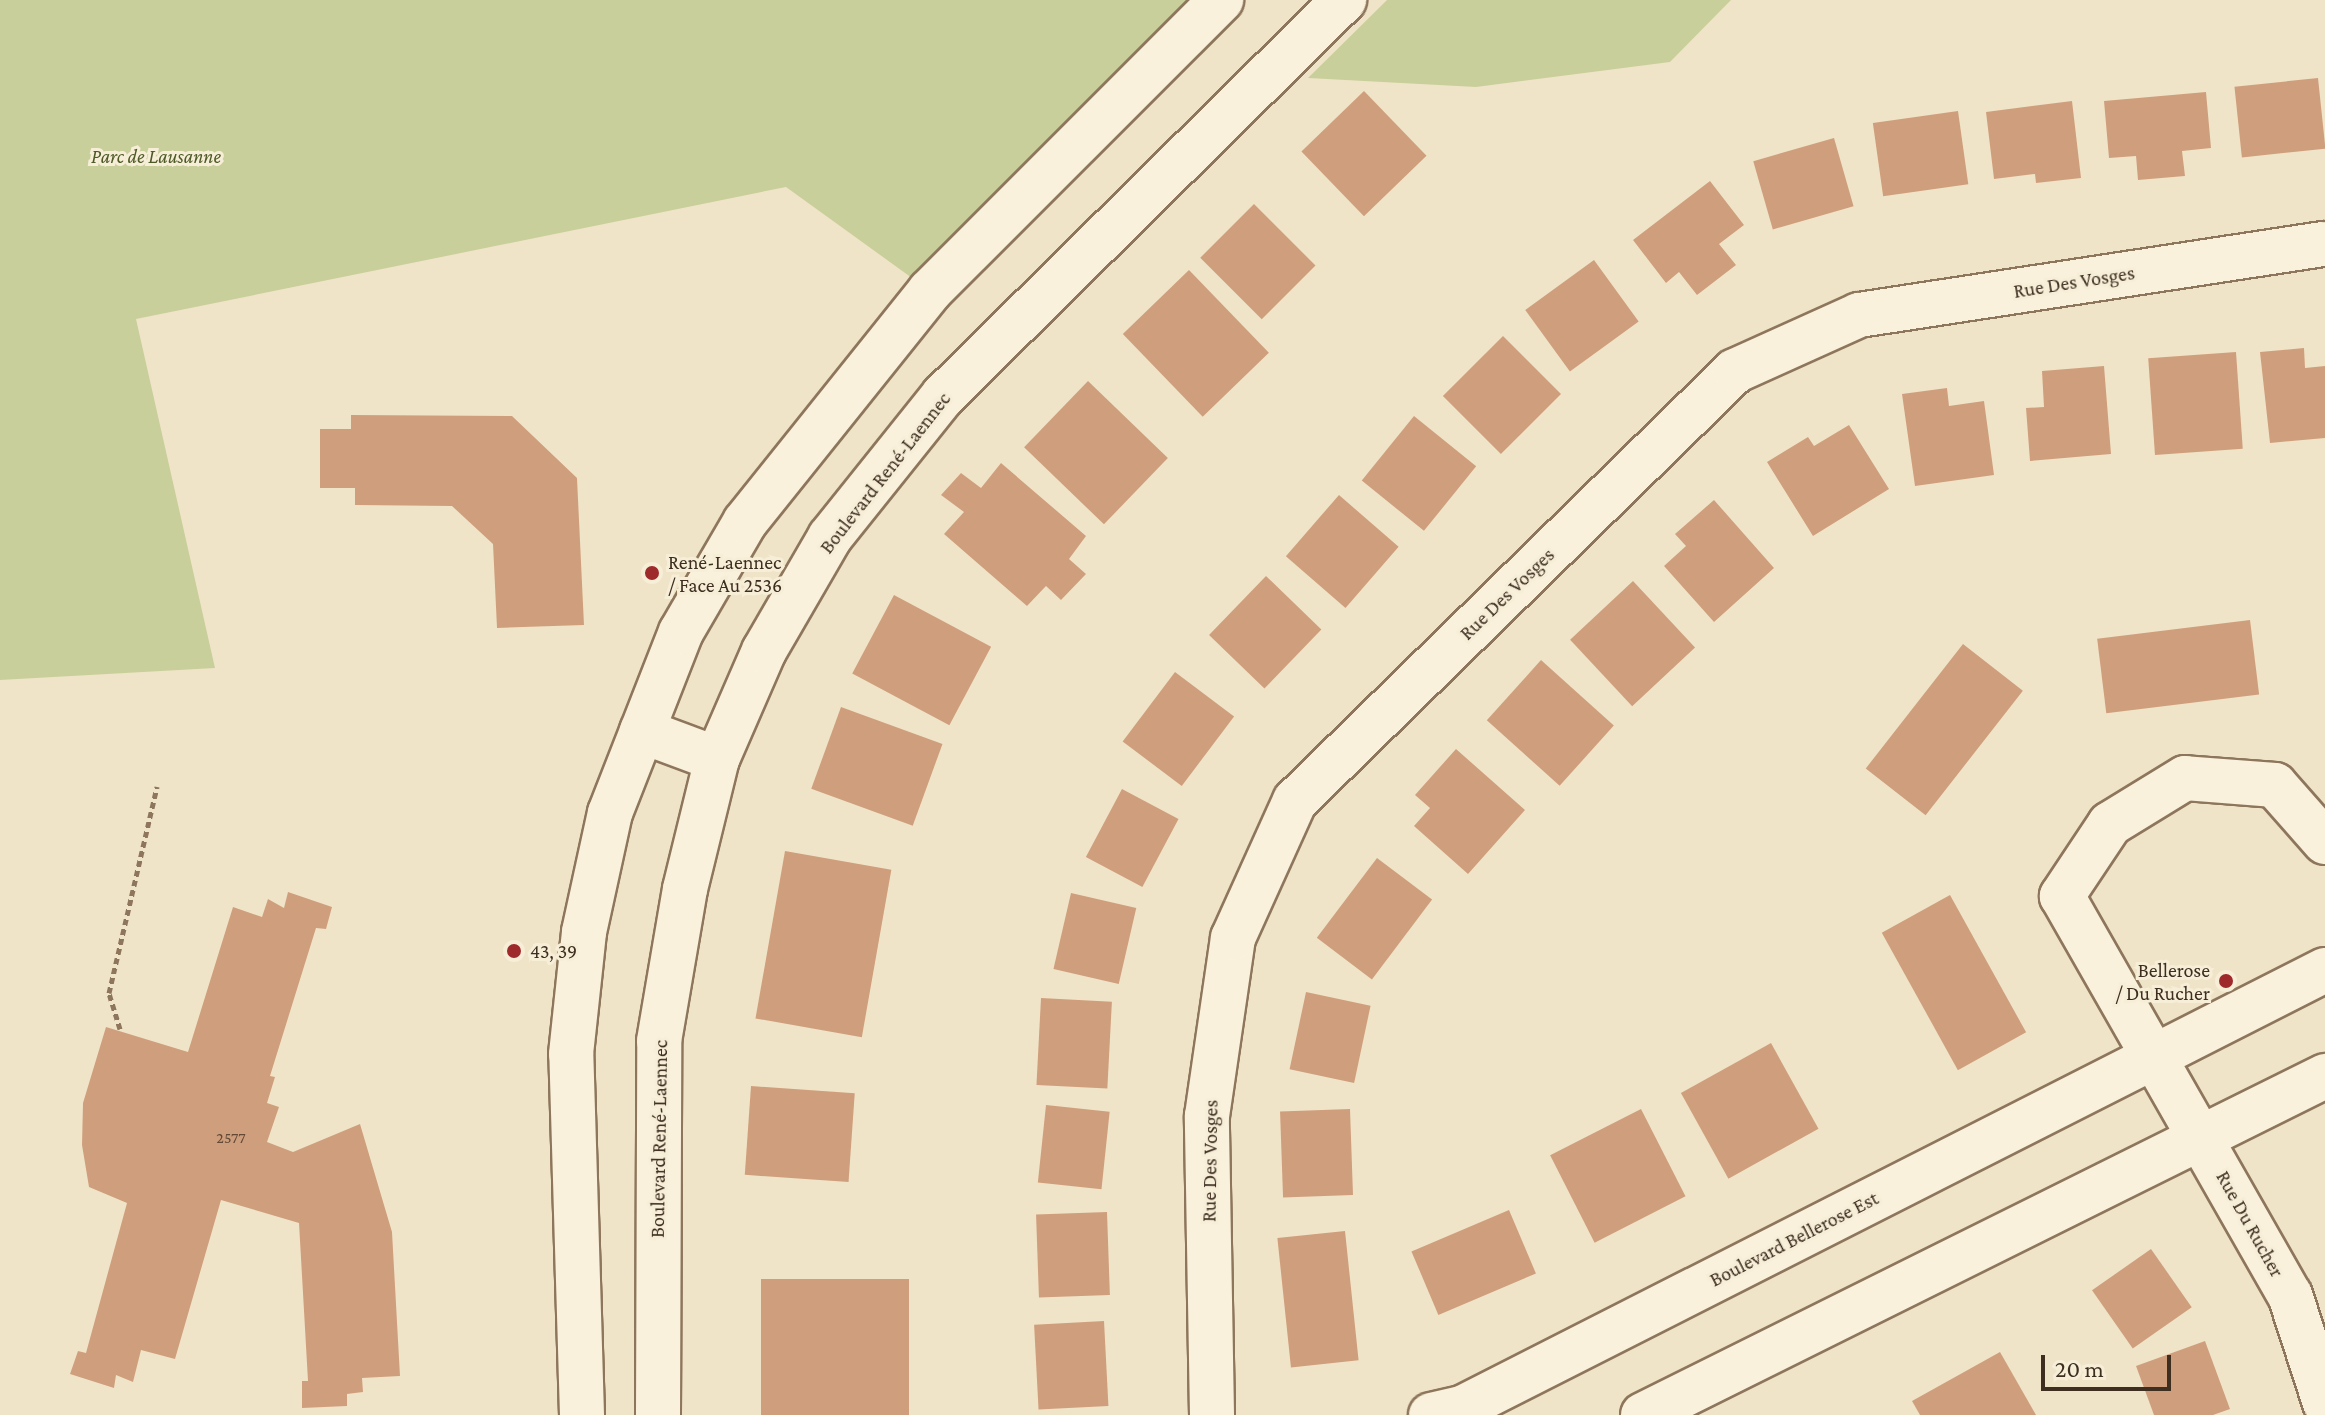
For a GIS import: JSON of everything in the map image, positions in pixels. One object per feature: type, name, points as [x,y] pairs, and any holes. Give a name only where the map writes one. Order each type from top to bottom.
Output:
[{"type":"street","points":[[582,1415],[571,1054],[584,932],[610,813],[681,632],[745,522],[930,291],[1221,0]]},
{"type":"street","name":"Boulevard René-Laennec","points":[[658,1415],[659,1041],[685,889],[717,759],[764,651],[830,537],[943,396],[1344,0]]},
{"type":"street","name":"Rue Des Vosges","points":[[1212,1415],[1209,1101],[1233,938],[1295,801],[1735,371],[1859,315],[2325,244]]},
{"type":"street","points":[[642,731],[717,759]]},
{"type":"street","points":[[2154,1055],[2062,896],[2110,824],[2185,778],[2275,785],[2325,842]]},
{"type":"street","name":"Boulevard Bellerose Est","points":[[1431,1415],[1462,1408],[2325,970]]},
{"type":"street","name":"Rue Du Rucher","points":[[2154,1055],[2290,1295],[2325,1403]]},
{"type":"street","points":[[1643,1415],[2203,1141],[2325,1076]]},
{"type":"path","points":[[120,1029],[109,993],[157,786]]},
{"type":"green space","name":"Parc de Lausanne","points":[[0,0],[1187,0],[930,291],[786,187],[136,319],[215,668],[0,680]]},
{"type":"green space","points":[[1387,0],[1731,0],[1670,62],[1476,87],[1308,78]]},
{"type":"building","points":[[2318,78],[2325,149],[2242,157],[2234,87]]},
{"type":"building","points":[[1364,91],[1427,156],[1364,216],[1301,151]]},
{"type":"building","points":[[2206,92],[2211,148],[2182,151],[2185,176],[2138,180],[2136,156],[2109,158],[2104,101]]},
{"type":"building","points":[[2072,101],[2081,178],[2036,183],[2035,174],[1994,179],[1986,112]]},
{"type":"building","points":[[1958,111],[1968,184],[1883,196],[1873,123]]},
{"type":"building","points":[[1834,138],[1854,206],[1773,229],[1753,161]]},
{"type":"building","points":[[1710,181],[1744,225],[1719,244],[1736,265],[1697,295],[1679,272],[1666,283],[1633,240]]},
{"type":"building","points":[[1254,204],[1316,266],[1262,319],[1200,258]]},
{"type":"building","points":[[1594,260],[1639,321],[1570,371],[1525,310]]},
{"type":"building","points":[[1189,270],[1269,353],[1203,417],[1123,334]]},
{"type":"building","points":[[1503,336],[1561,394],[1501,454],[1443,396]]},
{"type":"building","points":[[2304,348],[2305,368],[2325,366],[2325,438],[2270,443],[2260,352]]},
{"type":"building","points":[[2236,352],[2243,449],[2155,455],[2148,358]]},
{"type":"building","points":[[2104,366],[2111,454],[2030,461],[2026,408],[2044,407],[2042,371]]},
{"type":"building","points":[[1088,381],[1168,458],[1104,524],[1024,447]]},
{"type":"building","points":[[1947,388],[1949,406],[1984,401],[1994,475],[1915,486],[1902,394]]},
{"type":"building","points":[[351,415],[512,416],[577,478],[584,625],[497,628],[493,544],[452,506],[355,505],[355,488],[320,488],[320,429],[351,429]]},
{"type":"building","points":[[1414,416],[1476,466],[1424,531],[1362,481]]},
{"type":"building","points":[[1849,425],[1889,489],[1813,536],[1767,462],[1808,437],[1814,446]]},
{"type":"building","points":[[1001,463],[1086,536],[1069,559],[1086,574],[1061,600],[1046,586],[1027,606],[944,534],[964,512],[941,495],[961,473],[981,488]]},
{"type":"building","points":[[1339,495],[1399,547],[1345,608],[1286,556]]},
{"type":"building","points":[[1714,500],[1774,568],[1714,622],[1664,566],[1686,546],[1675,534]]},
{"type":"building","points":[[1266,576],[1321,629],[1264,688],[1209,635]]},
{"type":"building","points":[[1633,581],[1695,648],[1632,706],[1570,640]]},
{"type":"building","points":[[894,595],[991,647],[949,725],[852,674]]},
{"type":"building","points":[[2250,620],[2259,694],[2106,713],[2097,639]]},
{"type":"building","points":[[1963,644],[2023,691],[1926,815],[1866,769]]},
{"type":"building","points":[[1541,660],[1614,726],[1560,786],[1487,720]]},
{"type":"building","points":[[1175,672],[1234,717],[1182,786],[1123,741]]},
{"type":"building","points":[[841,707],[942,744],[913,826],[811,789]]},
{"type":"building","points":[[1456,749],[1525,810],[1468,874],[1414,826],[1430,808],[1415,795]]},
{"type":"building","points":[[1122,789],[1179,819],[1142,887],[1086,857]]},
{"type":"building","points":[[785,851],[891,870],[862,1037],[755,1018]]},
{"type":"building","points":[[1377,858],[1432,900],[1372,979],[1317,938]]},
{"type":"building","points":[[288,892],[332,907],[326,929],[316,928],[270,1076],[275,1077],[267,1103],[279,1107],[267,1142],[293,1152],[360,1124],[392,1232],[400,1376],[362,1378],[363,1392],[347,1394],[347,1406],[302,1408],[302,1381],[308,1381],[299,1223],[221,1200],[175,1359],[141,1350],[133,1382],[116,1375],[114,1388],[70,1374],[78,1351],[86,1353],[127,1203],[89,1187],[82,1145],[83,1103],[106,1027],[188,1052],[233,907],[262,917],[268,899],[284,908]]},
{"type":"building","points":[[1071,893],[1136,908],[1119,984],[1053,969]]},
{"type":"building","points":[[1950,895],[2026,1032],[1958,1070],[1882,933]]},
{"type":"building","points":[[1306,992],[1371,1006],[1354,1083],[1290,1069]]},
{"type":"building","points":[[1041,998],[1112,1002],[1107,1089],[1036,1085]]},
{"type":"building","points":[[1771,1043],[1819,1129],[1728,1179],[1681,1093]]},
{"type":"building","points":[[751,1086],[855,1093],[849,1182],[745,1175]]},
{"type":"building","points":[[1046,1105],[1110,1112],[1101,1189],[1038,1183]]},
{"type":"building","points":[[1350,1109],[1353,1195],[1283,1197],[1280,1111]]},
{"type":"building","points":[[1641,1109],[1685,1196],[1595,1243],[1550,1155]]},
{"type":"building","points":[[1509,1210],[1536,1274],[1438,1315],[1411,1251]]},
{"type":"building","points":[[1107,1212],[1110,1295],[1039,1297],[1036,1214]]},
{"type":"building","points":[[1345,1231],[1359,1360],[1291,1367],[1277,1238]]},
{"type":"building","points":[[2151,1249],[2192,1307],[2133,1348],[2092,1290]]},
{"type":"building","points":[[761,1279],[909,1279],[909,1415],[761,1415]]},
{"type":"building","points":[[1104,1321],[1108,1406],[1039,1410],[1034,1325]]},
{"type":"building","points":[[2205,1341],[2230,1409],[2213,1415],[2154,1415],[2136,1366]]},
{"type":"building","points":[[2000,1352],[2036,1415],[1920,1415],[1912,1401]]},
{"type":"place","name":"René-Laennec / Face Au 2536","points":[[652,573]]},
{"type":"place","name":"43, 39","points":[[514,951]]},
{"type":"place","name":"Bellerose / Du Rucher","points":[[2226,981]]}]
